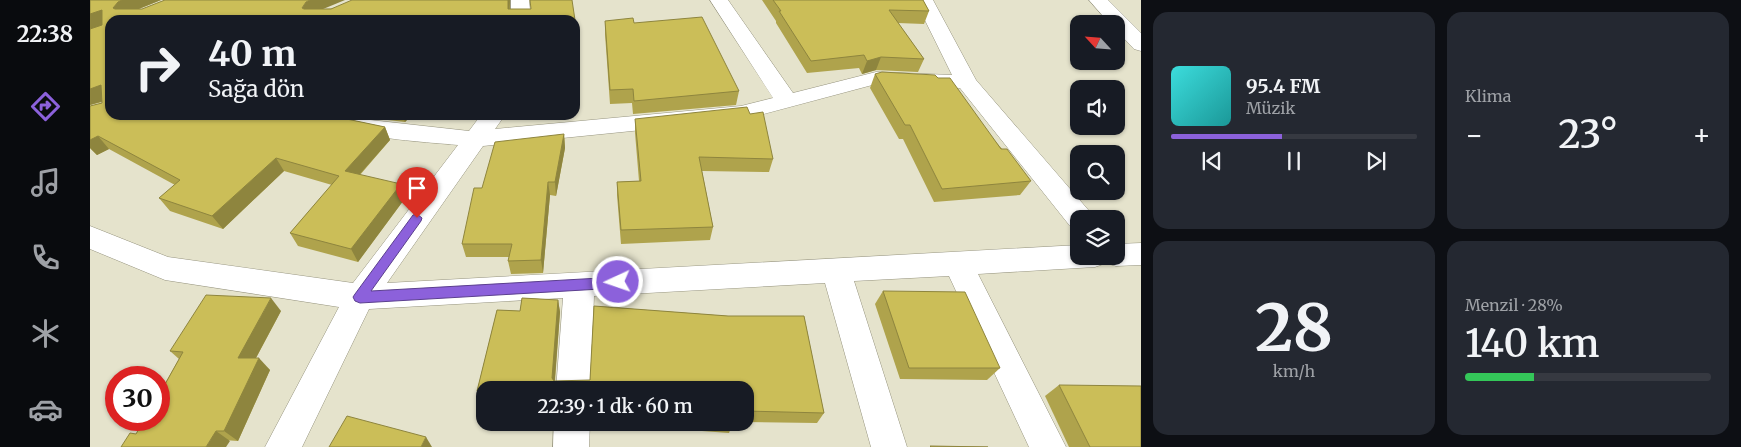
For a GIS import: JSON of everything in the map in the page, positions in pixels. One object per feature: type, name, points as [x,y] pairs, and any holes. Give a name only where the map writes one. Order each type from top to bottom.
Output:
[{"type":"street","points":[[520,0],[520,15]]},
{"type":"street","points":[[719,0],[786,101]]},
{"type":"street","points":[[924,0],[966,82],[1073,210]]},
{"type":"street","points":[[1098,0],[1141,45]]},
{"type":"street","points":[[343,120],[357,126],[474,139],[741,113],[876,78],[966,82]]},
{"type":"street","points":[[283,447],[360,297],[489,120]]},
{"type":"street","points":[[90,237],[165,268],[360,297],[1070,257]]},
{"type":"street","points":[[1125,255],[1141,254]]},
{"type":"street","points":[[958,264],[1048,447]]},
{"type":"street","points":[[836,270],[889,447]]},
{"type":"street","points":[[574,381],[579,285]]},
{"type":"street","points":[[571,447],[572,431]]},
{"type":"building","points":[[90,0],[122,0],[113,8],[142,9],[165,0],[310,0],[302,8],[331,9],[352,0],[508,0],[508,9],[531,9],[530,0],[572,0],[574,15],[105,15],[105,120],[351,120],[385,127],[345,171],[401,184],[351,249],[290,233],[339,176],[276,158],[212,216],[159,198],[180,180],[98,136],[90,140],[90,106],[102,103],[101,85],[90,89],[90,29],[102,25],[102,10],[90,14]]},
{"type":"building","points":[[773,0],[923,0],[929,11],[889,10],[924,59],[881,57],[867,61],[864,55],[811,61]]},
{"type":"building","points":[[702,17],[739,91],[634,101],[633,89],[610,90],[605,21],[633,18],[634,23]]},
{"type":"building","points":[[882,72],[935,75],[938,78],[950,78],[1001,149],[1007,149],[1031,181],[942,189],[910,125],[905,125],[875,74]]},
{"type":"building","points":[[747,107],[750,114],[763,112],[773,159],[699,157],[713,227],[621,230],[617,182],[641,181],[635,119]]},
{"type":"building","points":[[564,134],[555,182],[548,182],[541,260],[508,261],[512,244],[462,244],[474,188],[482,188],[495,142]]},
{"type":"building","points":[[883,291],[965,292],[1000,368],[909,368]]},
{"type":"building","points":[[206,295],[271,298],[238,358],[259,358],[224,431],[216,431],[206,447],[121,447],[130,433],[136,434],[138,431],[170,431],[170,375],[183,352],[170,351]]},
{"type":"building","points":[[522,298],[558,300],[552,378],[554,381],[479,381],[497,310],[520,311]]},
{"type":"building","points":[[594,306],[728,316],[804,316],[824,413],[754,411],[754,381],[554,381],[590,380]]},
{"type":"building","points":[[1059,385],[1141,386],[1141,447],[1090,447]]},
{"type":"building","points":[[347,416],[426,437],[421,447],[329,447]]},
{"type":"building","points":[[930,446],[988,447],[931,447]]},
{"type":"route","points":[[417,218],[360,297],[618,282]]}]
